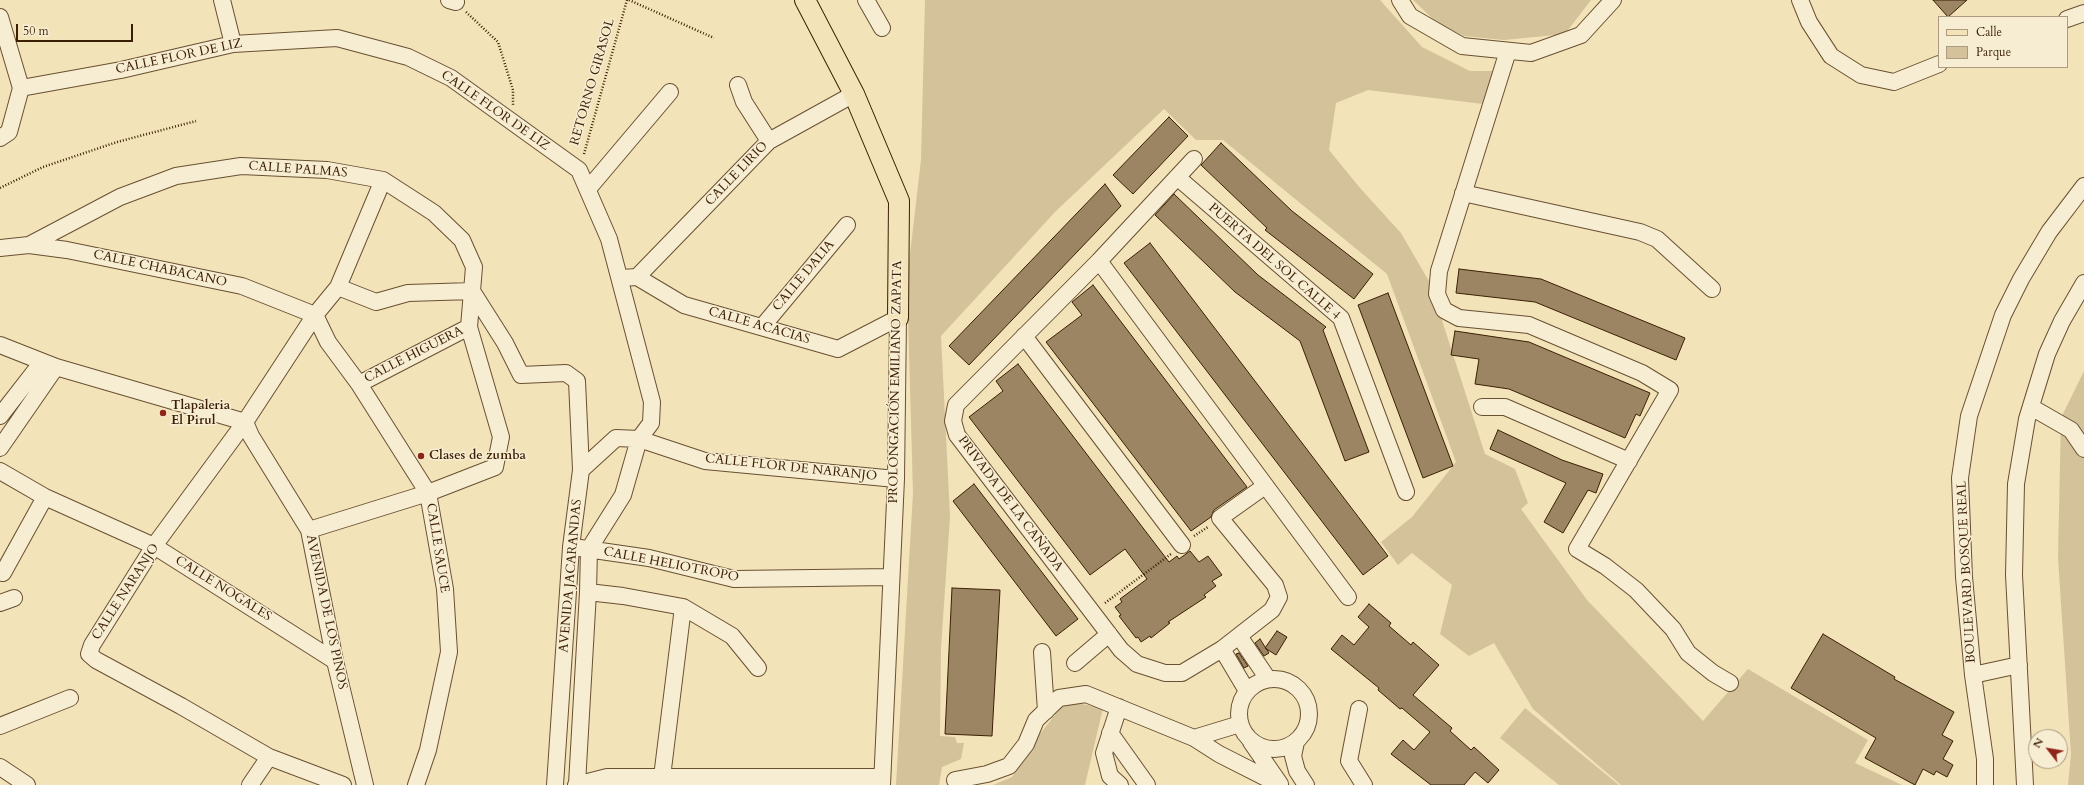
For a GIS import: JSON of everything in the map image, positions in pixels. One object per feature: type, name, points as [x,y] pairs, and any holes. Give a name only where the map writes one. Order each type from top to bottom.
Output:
[{"type":"main road","name":"PROLONGACIÓN EMILIANO ZAPATA","points":[[807,1],[854,94],[899,201],[898,318]]},
{"type":"street","points":[[222,0],[233,44]]},
{"type":"street","points":[[866,0],[882,28]]},
{"type":"street","points":[[1400,0],[1410,16],[1462,46],[1531,53],[1581,35],[1612,0]]},
{"type":"street","points":[[1800,0],[1809,22],[1831,56],[1861,75],[1894,82],[1938,64]]},
{"type":"street","points":[[0,16],[21,88],[9,132],[0,138]]},
{"type":"street","name":"CALLE FLOR DE LIZ","points":[[21,88],[121,70],[233,44],[337,38],[408,57],[451,78],[579,170],[609,239],[621,278],[652,402],[651,423],[639,439]]},
{"type":"street","points":[[1508,51],[1438,271],[1437,294],[1444,310],[1459,318],[1529,325],[1642,373],[1670,390],[1577,549],[1605,566],[1636,590],[1672,629],[1688,653],[1713,673],[1730,683]]},
{"type":"street","points":[[738,85],[744,102],[769,141]]},
{"type":"street","points":[[588,189],[670,92]]},
{"type":"street","name":"CALLE LIRIO","points":[[637,277],[769,141],[854,94]]},
{"type":"street","name":"PRIVADA DE LA CAÑADA","points":[[1194,159],[1099,260],[956,405],[953,421],[957,435],[1121,650],[1137,664],[1165,673],[1182,673],[1222,649],[1272,610],[1279,597],[1275,585],[1220,518]]},
{"type":"street","name":"CALLE PALMAS","points":[[29,245],[120,197],[176,176],[241,166],[327,170],[383,180],[434,213],[462,240],[474,267],[469,327]]},
{"type":"street","name":"PUERTA DEL SOL CALLE 4","points":[[1177,177],[1341,318],[1406,492]]},
{"type":"street","name":"CALLE NARANJO","points":[[343,785],[269,757],[181,706],[96,660],[89,654],[92,645],[154,546],[246,422],[315,315],[338,287],[383,180]]},
{"type":"street","name":"BOULEVARD BOSQUE REAL","points":[[1985,785],[1985,759],[1973,675],[1964,577],[1960,478],[1969,416],[2003,315],[2021,279],[2049,232],[2084,186]]},
{"type":"street","points":[[1463,194],[1640,232],[1657,239],[1712,289]]},
{"type":"street","name":"CALLE DALIA","points":[[762,327],[847,225]]},
{"type":"street","name":"CALLE CHABACANO","points":[[0,248],[29,245],[67,250],[242,286],[315,315]]},
{"type":"street","points":[[1099,260],[1348,597]]},
{"type":"street","points":[[621,278],[637,277]]},
{"type":"street","name":"CALLE ACACIAS","points":[[637,277],[684,305],[838,349],[898,318]]},
{"type":"street","points":[[2025,785],[2014,575],[2016,484],[2027,419],[2047,354],[2062,321],[2084,283]]},
{"type":"street","points":[[338,287],[376,302],[408,293],[472,291]]},
{"type":"street","name":"AVENIDA JACARANDAS","points":[[472,291],[505,343],[521,375],[555,372],[566,373],[577,381],[581,470],[571,547],[555,785]]},
{"type":"street","name":"CALLE SAUCE","points":[[315,315],[328,342],[359,384],[428,493],[444,589],[449,652],[428,750],[416,785]]},
{"type":"street","name":"PROLONGACIÓN EMILIANO ZAPATA","points":[[882,781],[896,479],[898,318]]},
{"type":"street","points":[[309,530],[428,493],[495,467],[501,438],[469,327]]},
{"type":"street","name":"CALLE HIGUERA","points":[[359,384],[469,327]]},
{"type":"street","points":[[1024,336],[1182,545]]},
{"type":"street","points":[[0,344],[49,364],[246,422]]},
{"type":"street","points":[[0,416],[49,364]]},
{"type":"street","points":[[0,448],[49,364]]},
{"type":"street","points":[[1482,407],[1505,407],[1628,461]]},
{"type":"street","points":[[2031,407],[2071,430],[2084,449]]},
{"type":"street","name":"AVENIDA DE LOS PINOS","points":[[246,422],[251,436],[309,530],[335,661],[365,785]]},
{"type":"street","name":"CALLE FLOR DE NARANJO","points":[[581,470],[616,438],[639,439],[705,461],[896,479]]},
{"type":"street","name":"AVENIDA JACARANDAS","points":[[577,784],[589,549],[623,495],[639,439]]},
{"type":"street","name":"CALLE NOGALES","points":[[0,471],[45,497],[154,546],[335,661]]},
{"type":"street","points":[[1220,518],[1265,486]]},
{"type":"street","points":[[3,573],[45,497]]},
{"type":"street","name":"CALLE HELIOTROPO","points":[[571,547],[649,558],[734,579],[891,577]]},
{"type":"street","points":[[588,592],[624,596],[683,607],[732,636],[758,668]]},
{"type":"street","points":[[662,777],[683,607]]},
{"type":"street","points":[[1074,663],[1110,634]]},
{"type":"street","points":[[1239,636],[1268,679]]},
{"type":"street","points":[[1222,649],[1247,691]]},
{"type":"street","points":[[1042,652],[1046,711]]},
{"type":"street","name":"BOULEVARD BOSQUE REAL","points":[[1973,675],[2019,666]]},
{"type":"street","points":[[1280,785],[1244,731],[1239,713],[1241,701],[1247,691],[1257,683],[1268,679],[1280,679],[1291,683],[1300,690],[1306,700],[1309,712],[1308,724],[1296,742],[1293,756],[1297,771],[1306,785]]},
{"type":"street","points":[[954,780],[987,774],[1009,766],[1026,744],[1036,720],[1060,698],[1086,694],[1194,738],[1219,754],[1280,785]]},
{"type":"street","points":[[0,726],[70,698]]},
{"type":"street","points":[[1119,707],[1104,753],[1110,776],[1120,785]]},
{"type":"street","points":[[1359,709],[1349,761],[1364,785]]},
{"type":"street","points":[[1244,731],[1259,746],[1274,749],[1283,748],[1296,742]]},
{"type":"street","points":[[1194,738],[1244,731]]},
{"type":"street","points":[[1110,733],[1147,785]]},
{"type":"street","points":[[250,785],[269,757]]},
{"type":"street","points":[[0,767],[27,785]]},
{"type":"street","points":[[577,784],[607,777],[882,781]]},
{"type":"path","points":[[628,0],[714,38]]},
{"type":"path","name":"RETORNO GIRASOL","points":[[579,170],[628,0]]},
{"type":"path","points":[[452,1],[498,42],[513,90],[514,123]]},
{"type":"path","points":[[0,188],[44,167],[117,142],[196,121]]},
{"type":"path","points":[[1093,612],[1220,518]]},
{"type":"green space","points":[[925,0],[1380,0],[1422,47],[1470,71],[1493,71],[1483,104],[1368,90],[1336,103],[1329,150],[1360,188],[1401,233],[1430,283],[1485,454],[1515,469],[1528,503],[1521,509],[1587,600],[1703,721],[1748,669],[1868,740],[1855,763],[1902,785],[1621,785],[1533,709],[1494,643],[1469,656],[1440,634],[1452,585],[1412,553],[1398,565],[1381,542],[1412,517],[1456,462],[1387,274],[1223,140],[1196,140],[1164,109],[1055,212],[941,336],[950,516],[941,648],[940,736],[955,737],[957,743],[964,743],[961,759],[942,767],[939,785],[896,785],[913,493],[907,280],[921,160]]},
{"type":"green space","points":[[1413,0],[1591,0],[1565,34],[1504,40],[1464,36],[1437,23]]},
{"type":"green space","points":[[2084,371],[2084,785],[2068,785],[2071,754],[2058,558],[2061,418]]},
{"type":"green space","points":[[1066,701],[1103,708],[1085,785],[993,785],[1012,777],[1036,739]]},
{"type":"green space","points":[[1525,708],[1619,785],[1559,785],[1500,738]]},
{"type":"building","points":[[1933,0],[1967,0],[1949,16],[1947,16]]},
{"type":"building","points":[[1169,117],[1188,136],[1133,194],[1113,175]]},
{"type":"building","points":[[1221,143],[1292,211],[1373,274],[1354,299],[1265,230],[1267,228],[1201,165]]},
{"type":"building","points":[[1105,184],[1121,206],[969,365],[949,346]]},
{"type":"building","points":[[1174,194],[1258,275],[1326,327],[1323,330],[1369,452],[1345,461],[1300,341],[1235,292],[1155,215]]},
{"type":"building","points":[[1150,243],[1388,556],[1363,575],[1124,263]]},
{"type":"building","points":[[1459,269],[1541,279],[1685,338],[1676,360],[1535,302],[1456,293]]},
{"type":"building","points":[[1093,285],[1247,487],[1214,510],[1211,517],[1191,531],[1046,342],[1082,315],[1072,302]]},
{"type":"building","points":[[1388,293],[1453,466],[1423,478],[1358,305]]},
{"type":"building","points":[[1455,331],[1529,342],[1650,393],[1640,416],[1636,414],[1625,438],[1509,389],[1475,384],[1479,359],[1451,355]]},
{"type":"building","points":[[1018,364],[1169,562],[1177,556],[1179,559],[1190,551],[1199,562],[1208,556],[1222,575],[1212,581],[1216,586],[1204,595],[1206,597],[1168,622],[1170,623],[1151,638],[1150,636],[1141,642],[1138,637],[1136,638],[1119,616],[1121,615],[1115,607],[1122,602],[1120,599],[1147,579],[1125,549],[1090,575],[969,417],[1003,391],[996,381]]},
{"type":"building","points":[[1498,430],[1562,460],[1603,474],[1596,493],[1588,490],[1563,533],[1544,522],[1566,483],[1490,449]]},
{"type":"building","points":[[974,484],[1078,619],[1056,636],[953,501]]},
{"type":"building","points":[[952,588],[1000,590],[992,736],[945,734]]},
{"type":"building","points":[[1369,604],[1391,623],[1389,626],[1411,645],[1413,642],[1439,665],[1413,695],[1452,728],[1450,731],[1471,750],[1474,747],[1499,770],[1488,783],[1475,772],[1464,785],[1431,785],[1391,754],[1403,740],[1414,750],[1430,732],[1402,708],[1400,709],[1378,690],[1379,688],[1331,649],[1342,635],[1354,645],[1369,627],[1358,617]]},
{"type":"building","points":[[1277,631],[1287,637],[1276,655],[1265,648]]},
{"type":"building","points":[[1823,634],[1895,677],[1894,679],[1954,712],[1942,735],[1953,741],[1943,759],[1953,765],[1947,777],[1936,771],[1934,775],[1923,769],[1915,785],[1865,758],[1876,738],[1791,688]]},
{"type":"building","points":[[1260,639],[1269,653],[1264,656],[1255,643]]},
{"type":"building","points":[[1239,653],[1248,666],[1244,668],[1236,654]]},
{"type":"place","name":"Tlapaleria El Pirul","points":[[163,413]]},
{"type":"place","name":"Clases de zumba","points":[[421,456]]}]
